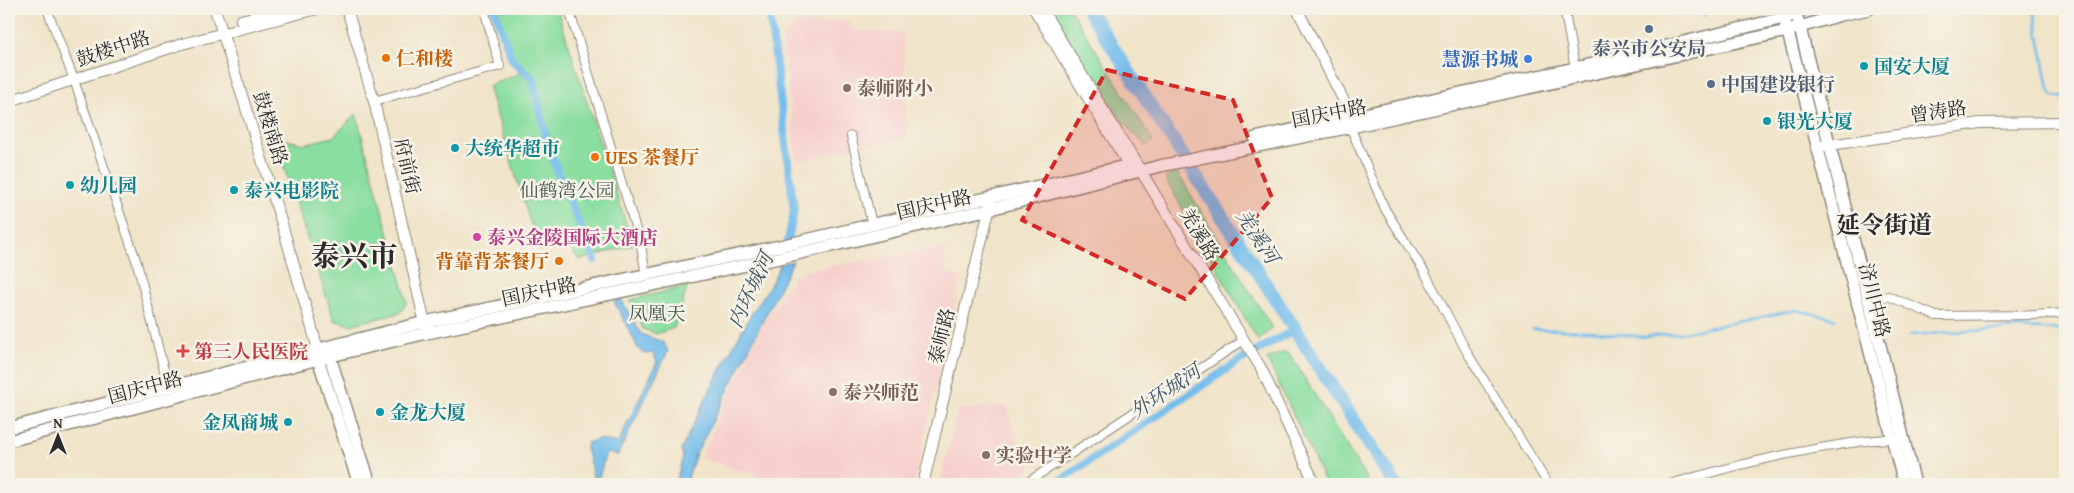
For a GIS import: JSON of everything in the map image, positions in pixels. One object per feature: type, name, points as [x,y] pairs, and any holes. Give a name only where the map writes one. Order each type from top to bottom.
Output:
[{"type":"main road","name":"国庆中路","points":[[330,357],[426,328],[799,247],[990,209],[1159,162],[1787,31],[1869,9]]},
{"type":"main road","name":"国庆中路","points":[[1348,122],[1575,68],[1783,13],[1798,11]]},
{"type":"main road","name":"济川中路","points":[[1798,11],[1823,146],[1898,438],[1915,484]]},
{"type":"main road","name":"济川中路","points":[[1783,13],[1868,301],[1898,438],[1904,484]]},
{"type":"main road","name":"国庆中路","points":[[799,247],[872,224],[993,196],[1135,168]]},
{"type":"main road","name":"国庆中路","points":[[9,428],[168,386],[318,354],[646,276],[779,252]]},
{"type":"main road","name":"国庆中路","points":[[9,441],[318,354]]},
{"type":"main road","points":[[318,354],[330,357],[369,484]]},
{"type":"main road","name":"鼓楼南路","points":[[318,354],[359,484]]},
{"type":"street","points":[[47,9],[74,80],[137,263],[168,386]]},
{"type":"street","name":"鼓楼南路","points":[[215,9],[280,218],[318,354]]},
{"type":"street","points":[[222,29],[286,9]]},
{"type":"street","name":"鼓楼中路","points":[[9,101],[222,29],[317,9]]},
{"type":"street","name":"府前街","points":[[347,9],[374,101],[426,328]]},
{"type":"street","points":[[374,101],[500,66],[484,9]]},
{"type":"street","points":[[570,9],[641,246],[646,276]]},
{"type":"street","name":"羌溪路","points":[[1034,9],[1261,368],[1314,484]]},
{"type":"street","name":"羌溪路","points":[[1042,9],[1135,168]]},
{"type":"street","points":[[1297,9],[1345,103],[1348,122],[1385,209],[1425,273],[1468,354],[1548,484]]},
{"type":"street","points":[[1552,9],[1564,13],[1575,68]]},
{"type":"street","name":"曾涛路","points":[[1823,146],[1980,123],[2065,122]]},
{"type":"street","points":[[852,136],[872,224]]},
{"type":"street","name":"泰师路","points":[[923,484],[993,196]]},
{"type":"street","points":[[1868,301],[1888,296],[1936,316],[1986,316],[2065,312]]},
{"type":"street","points":[[1025,484],[1244,340]]},
{"type":"street","points":[[1670,484],[1722,470],[1826,447],[1898,438]]},
{"type":"highlighted area","points":[[1107,70],[1233,100],[1272,198],[1185,299],[1022,220]]},
{"type":"shaded area","name":"泰师附小","points":[[849,21],[855,31],[903,33],[907,138],[849,148],[799,161],[795,153],[783,37],[793,24]]},
{"type":"shaded area","name":"泰兴师范","points":[[946,247],[946,272],[961,278],[914,484],[784,484],[700,458],[762,325],[795,275],[814,269]]},
{"type":"shaded area","name":"实验中学","points":[[1006,405],[1019,443],[1032,467],[1008,484],[939,484],[958,410]]},
{"type":"green space","name":"仙鹤湾公园","points":[[498,9],[557,9],[633,245],[579,260],[567,244],[539,251],[488,86],[519,74]]},
{"type":"green space","points":[[1050,9],[1070,9],[1153,141],[1146,146],[1119,116],[1094,81]]},
{"type":"green space","points":[[356,114],[407,302],[400,313],[350,325],[334,320],[274,137],[304,144],[333,137]]},
{"type":"green space","points":[[1177,172],[1272,328],[1258,341],[1165,178]]},
{"type":"green space","name":"凤凰天","points":[[688,286],[674,328],[656,334],[643,329],[630,300]]},
{"type":"green space","points":[[1282,353],[1289,353],[1370,484],[1326,484],[1267,359]]},
{"type":"water","points":[[793,261],[695,456],[686,484],[675,484],[683,457],[681,450],[721,370],[746,323],[769,287],[780,264]]},
{"type":"water","points":[[621,299],[641,334],[663,342],[668,351],[618,455],[608,453],[605,456],[597,484],[592,484],[594,479],[586,448],[587,443],[598,439],[618,443],[657,362],[653,353],[644,354],[639,350],[614,301]]},
{"type":"waterway","points":[[494,9],[512,60],[533,79],[545,134],[559,177],[595,260]]},
{"type":"waterway","name":"内环城河","points":[[769,9],[794,210],[787,246]]},
{"type":"waterway","name":"羌溪河","points":[[1088,9],[1395,484]]},
{"type":"waterway","points":[[1703,9],[1704,16]]},
{"type":"waterway","points":[[2034,9],[2049,89],[2053,96],[2065,98]]},
{"type":"waterway","points":[[1533,329],[1590,331],[1644,337],[1687,332],[1796,310],[1836,319]]},
{"type":"waterway","points":[[1909,335],[2017,328],[2065,330]]},
{"type":"waterway","name":"外环城河","points":[[1055,484],[1239,361],[1296,329]]},
{"type":"place","name":"泰兴市公安局","points":[[1649,29]]},
{"type":"place","name":"仁和楼","points":[[386,58]]},
{"type":"place","name":"慧源书城","points":[[1528,59]]},
{"type":"place","name":"国安大厦","points":[[1864,66]]},
{"type":"place","name":"中国建设银行","points":[[1711,84]]},
{"type":"place","name":"泰师附小","points":[[847,88]]},
{"type":"place","name":"银光大厦","points":[[1767,121]]},
{"type":"place","name":"大统华超市","points":[[455,148]]},
{"type":"place","name":"UES 茶餐厅","points":[[595,157]]},
{"type":"place","name":"幼儿园","points":[[70,185]]},
{"type":"place","name":"泰兴电影院","points":[[234,190]]},
{"type":"place","name":"泰兴金陵国际大酒店","points":[[477,237]]},
{"type":"place","name":"背靠背茶餐厅","points":[[559,261]]},
{"type":"place","name":"第三人民医院","points":[[183,351]]},
{"type":"place","name":"泰兴师范","points":[[833,392]]},
{"type":"place","name":"金龙大厦","points":[[380,412]]},
{"type":"place","name":"金凤商城","points":[[288,422]]},
{"type":"place","name":"实验中学","points":[[986,455]]},
{"type":"district","name":"延令街道","points":[[1884,224]]},
{"type":"district","name":"泰兴市","points":[[354,255]]}]
